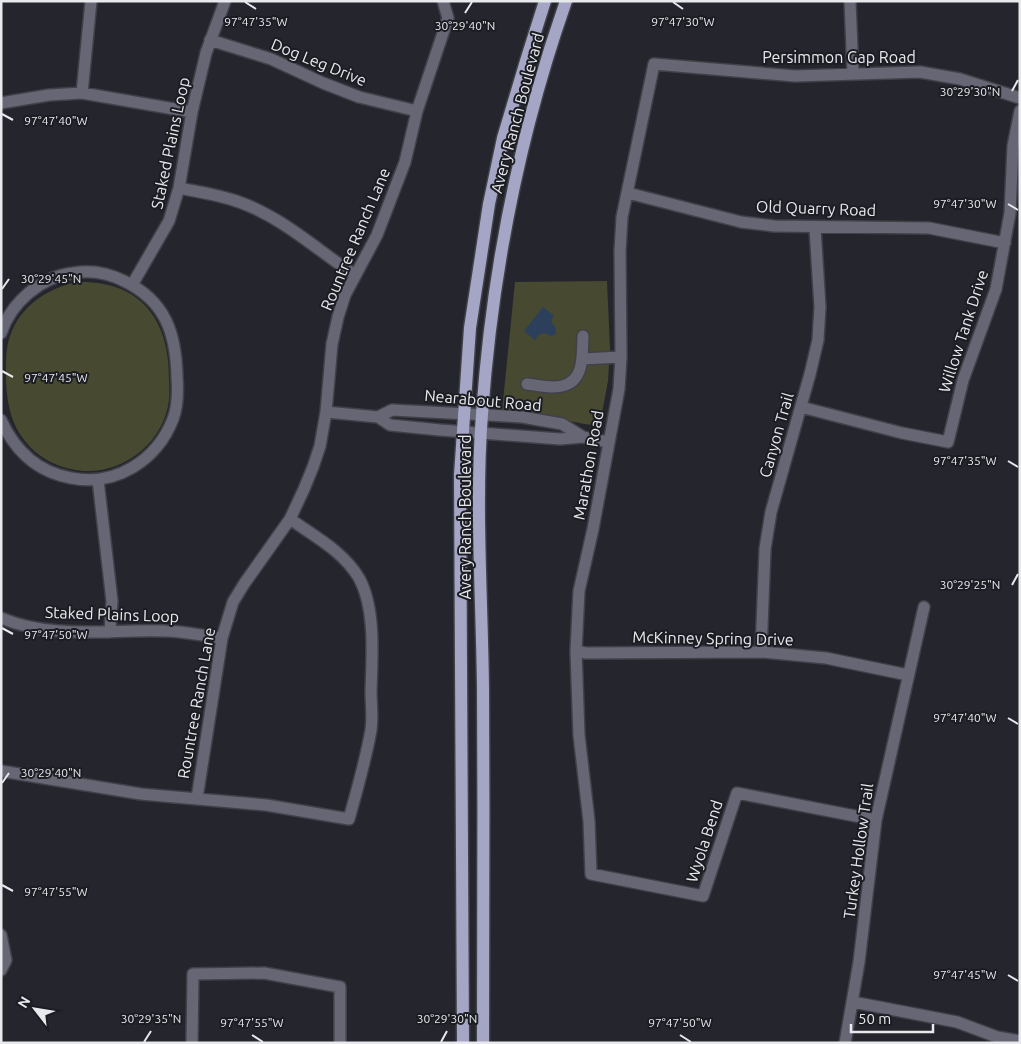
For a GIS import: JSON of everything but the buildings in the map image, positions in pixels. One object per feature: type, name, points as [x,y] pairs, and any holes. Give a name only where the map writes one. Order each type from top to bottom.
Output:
[{"type":"main road","name":"Avery Ranch Boulevard","points":[[463,1043],[460,475],[470,328],[489,204],[506,130],[545,1]]},
{"type":"main road","name":"Avery Ranch Boulevard","points":[[483,1043],[483,688],[479,515],[482,415],[496,277],[510,197],[540,82],[566,1]]},
{"type":"street","points":[[82,93],[91,1]]},
{"type":"street","name":"Staked Plains Loop","points":[[132,285],[169,221],[179,188],[192,112],[210,40],[225,1]]},
{"type":"street","name":"Rountree Ranch Lane","points":[[197,798],[222,638],[233,602],[290,519],[313,467],[320,446],[326,412],[332,344],[338,317],[345,295],[377,235],[405,162],[417,111],[448,18],[443,1]]},
{"type":"street","points":[[850,1],[853,74]]},
{"type":"street","name":"Dog Leg Drive","points":[[210,40],[271,59],[359,97],[417,111]]},
{"type":"street","name":"Persimmon Gap Road","points":[[654,64],[795,76],[920,72],[960,79],[1020,98]]},
{"type":"street","name":"Marathon Road","points":[[591,874],[589,821],[579,735],[576,651],[579,591],[593,530],[619,389],[622,217],[654,64]]},
{"type":"street","points":[[1,104],[30,98],[82,93],[192,112]]},
{"type":"street","name":"Willow Tank Drive","points":[[801,407],[902,433],[948,442],[963,380],[996,288],[1010,213],[1013,146],[1020,111]]},
{"type":"street","points":[[179,188],[238,202],[258,210],[278,220],[355,275]]},
{"type":"street","name":"Old Quarry Road","points":[[628,193],[741,222],[815,228],[929,228],[1005,243]]},
{"type":"street","name":"Canyon Trail","points":[[761,652],[765,548],[771,512],[818,340],[820,307],[815,228]]},
{"type":"street","points":[[1,334],[13,310],[22,298],[40,285],[56,277],[85,272],[116,277],[146,294],[164,315],[175,347],[177,364],[174,417],[164,437],[154,451],[143,461],[126,472],[111,478],[80,480],[64,477],[44,469],[30,460],[16,447],[1,420]]},
{"type":"street","points":[[527,384],[561,387],[572,382],[579,374],[583,336]]},
{"type":"street","points":[[582,359],[620,358]]},
{"type":"street","name":"Nearabout Road","points":[[378,417],[392,410],[522,417],[562,424],[583,437]]},
{"type":"street","name":"Nearabout Road","points":[[326,412],[378,417],[390,424],[560,439],[583,437],[608,442]]},
{"type":"street","points":[[98,480],[112,593],[110,632]]},
{"type":"street","points":[[1,771],[141,794],[266,805],[349,819],[371,728],[372,664],[367,599],[359,578],[346,562],[334,550],[290,519]]},
{"type":"street","name":"Turkey Hollow Trail","points":[[844,1043],[860,962],[876,820],[924,607]]},
{"type":"street","name":"Staked Plains Loop","points":[[1,618],[56,631],[166,631],[222,638]]},
{"type":"street","name":"McKinney Spring Drive","points":[[576,651],[586,653],[761,652],[826,658],[908,675]]},
{"type":"street","name":"Wyola Bend","points":[[591,874],[703,896],[737,793],[876,820]]},
{"type":"street","points":[[1,935],[6,960],[1,970]]},
{"type":"street","points":[[192,1043],[193,974],[264,973],[340,986],[340,1043]]},
{"type":"street","points":[[853,1002],[957,1022],[997,1037],[1020,1042]]},
{"type":"green space","points":[[607,281],[610,349],[608,381],[600,424],[579,423],[534,412],[502,411],[515,282]]},
{"type":"green space","points":[[77,282],[99,283],[118,288],[133,296],[146,307],[156,320],[168,356],[169,400],[166,415],[159,429],[140,452],[114,467],[99,470],[84,471],[59,466],[37,453],[16,428],[7,398],[8,341],[15,325],[28,307],[36,300],[56,289]]},
{"type":"water","points":[[543,307],[554,316],[552,323],[556,328],[556,334],[551,336],[544,333],[538,335],[535,340],[524,331]]}]
